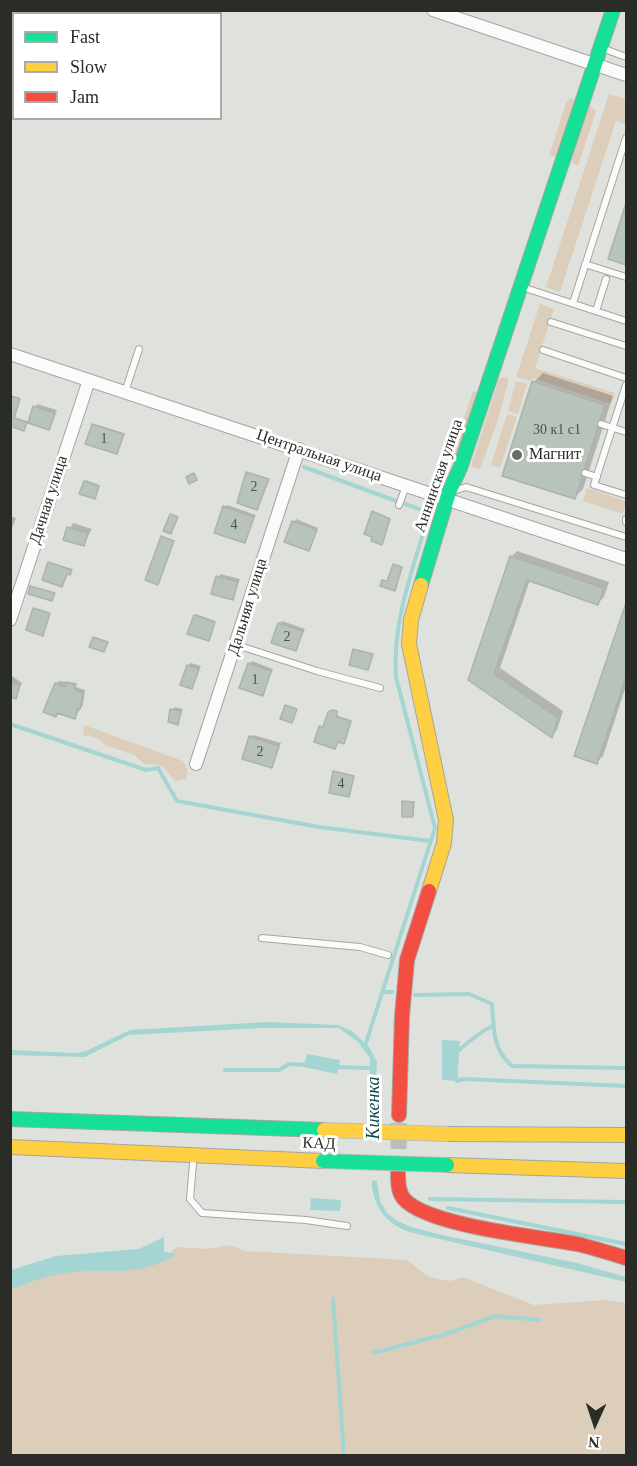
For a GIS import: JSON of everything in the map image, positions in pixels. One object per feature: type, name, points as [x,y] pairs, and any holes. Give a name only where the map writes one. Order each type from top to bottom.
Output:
[{"type":"main road","name":"Аннинская улица","points":[[399,1115],[403,959],[446,834],[444,802],[409,644],[411,620],[448,496],[521,287],[613,10]]},
{"type":"main road","name":"КАД","points":[[10,1119],[448,1134],[627,1135]]},
{"type":"main road","name":"КАД","points":[[10,1147],[322,1161],[627,1171]]},
{"type":"main road","points":[[398,1173],[399,1190],[406,1202],[446,1219],[482,1229],[605,1250],[627,1258]]},
{"type":"street","points":[[433,10],[627,75]]},
{"type":"street","name":"Центральная улица","points":[[10,354],[406,486],[448,496],[627,559]]},
{"type":"street","name":"Дачная улица","points":[[10,620],[89,380]]},
{"type":"street","name":"Дальняя улица","points":[[196,764],[237,645],[299,449]]},
{"type":"lane","points":[[600,47],[627,57]]},
{"type":"lane","points":[[573,303],[627,138]]},
{"type":"lane","points":[[585,264],[627,277]]},
{"type":"lane","points":[[596,311],[606,279]]},
{"type":"lane","points":[[521,287],[626,318]]},
{"type":"lane","points":[[552,322],[627,346]]},
{"type":"lane","points":[[125,392],[139,350]]},
{"type":"lane","points":[[543,350],[627,378]]},
{"type":"lane","points":[[627,385],[594,485],[627,495]]},
{"type":"lane","points":[[601,424],[627,432]]},
{"type":"lane","points":[[585,473],[597,477]]},
{"type":"lane","points":[[399,505],[406,486]]},
{"type":"lane","points":[[448,496],[466,487],[627,537]]},
{"type":"lane","points":[[237,645],[380,688]]},
{"type":"lane","points":[[262,938],[360,947],[388,955]]},
{"type":"lane","points":[[192,1164],[190,1199],[202,1213],[306,1220],[347,1226]]},
{"type":"shaded area","points":[[609,94],[626,99],[626,124],[616,121],[560,292],[546,287]]},
{"type":"shaded area","points":[[570,98],[577,101],[558,157],[549,156],[566,103]]},
{"type":"shaded area","points":[[589,105],[596,111],[578,166],[571,158]]},
{"type":"shaded area","points":[[540,304],[554,309],[535,368],[615,393],[611,404],[532,378],[531,381],[516,377]]},
{"type":"shaded area","points":[[503,377],[509,379],[497,423],[480,469],[471,466],[499,379]]},
{"type":"shaded area","points":[[516,381],[527,384],[518,414],[508,411]]},
{"type":"shaded area","points":[[473,391],[479,393],[455,461],[451,457]]},
{"type":"shaded area","points":[[507,414],[517,417],[500,468],[491,465]]},
{"type":"shaded area","points":[[587,488],[626,501],[623,514],[583,501]]},
{"type":"shaded area","points":[[84,725],[183,761],[187,768],[187,779],[176,781],[160,766],[144,764],[133,754],[107,746],[95,737],[83,735]]},
{"type":"shaded area","points":[[230,1245],[244,1251],[407,1260],[429,1277],[450,1281],[463,1277],[534,1305],[605,1300],[626,1303],[626,1455],[11,1455],[10,1290],[39,1277],[170,1253],[176,1247],[207,1249]]},
{"type":"water","name":"Кикенка","points":[[267,1022],[338,1025],[352,1031],[369,1047],[377,1062],[374,1104],[376,1174],[380,1201],[387,1213],[396,1220],[411,1227],[442,1235],[577,1263],[626,1277],[626,1282],[409,1232],[384,1216],[372,1188],[370,1058],[358,1042],[339,1028],[263,1028],[129,1035],[85,1057],[11,1055],[11,1050],[84,1052],[130,1030]]},
{"type":"water","points":[[442,1040],[460,1041],[457,1081],[442,1080]]},
{"type":"water","points":[[307,1054],[340,1060],[337,1074],[304,1067]]},
{"type":"water","points":[[311,1198],[341,1200],[340,1211],[310,1210]]},
{"type":"water","points":[[164,1237],[164,1252],[177,1254],[151,1266],[126,1270],[65,1273],[41,1278],[11,1290],[11,1270],[56,1256],[139,1249]]},
{"type":"pier","points":[[366,1115],[377,1116],[380,1181],[368,1180]]},
{"type":"building","points":[[626,203],[626,265],[608,259]]},
{"type":"building","points":[[532,381],[605,405],[575,499],[502,476]]},
{"type":"building","points":[[10,396],[20,399],[14,418],[27,422],[24,431],[10,426]]},
{"type":"building","points":[[33,406],[55,413],[49,430],[28,423]]},
{"type":"building","points":[[92,424],[124,434],[117,454],[85,444]]},
{"type":"building","points":[[246,472],[269,479],[257,510],[237,503]]},
{"type":"building","points":[[194,473],[197,480],[189,484],[186,477]]},
{"type":"building","points":[[84,481],[99,486],[95,499],[79,494]]},
{"type":"building","points":[[223,506],[254,517],[245,543],[214,533]]},
{"type":"building","points":[[372,511],[390,519],[382,545],[371,541],[372,537],[364,534]]},
{"type":"building","points":[[170,514],[178,517],[171,534],[163,531]]},
{"type":"building","points":[[292,521],[317,530],[309,551],[284,542]]},
{"type":"building","points":[[67,527],[88,533],[84,546],[63,540]]},
{"type":"building","points":[[161,536],[174,541],[158,585],[145,580]]},
{"type":"building","points":[[510,556],[604,588],[598,605],[527,580],[494,674],[558,718],[552,738],[468,680]]},
{"type":"building","points":[[48,562],[72,570],[70,575],[67,574],[62,587],[42,580]]},
{"type":"building","points":[[393,564],[402,567],[395,591],[380,586],[382,580],[387,581]]},
{"type":"building","points":[[216,576],[238,582],[233,600],[211,594]]},
{"type":"building","points":[[30,586],[55,593],[52,601],[28,594]]},
{"type":"building","points":[[626,603],[626,677],[597,764],[574,756]]},
{"type":"building","points":[[33,608],[50,613],[43,636],[26,630]]},
{"type":"building","points":[[194,615],[215,622],[209,641],[187,634]]},
{"type":"building","points":[[278,623],[303,631],[296,651],[271,643]]},
{"type":"building","points":[[93,637],[108,642],[104,652],[89,647]]},
{"type":"building","points":[[353,649],[373,654],[368,670],[349,665]]},
{"type":"building","points":[[248,663],[271,671],[263,696],[239,688]]},
{"type":"building","points":[[187,665],[199,669],[192,689],[180,685]]},
{"type":"building","points":[[10,679],[14,680],[12,683],[20,685],[16,699],[10,697]]},
{"type":"building","points":[[67,682],[75,685],[74,689],[83,693],[80,709],[78,708],[75,719],[57,713],[56,717],[43,712],[55,683],[65,687]]},
{"type":"building","points":[[285,705],[297,709],[292,723],[280,719]]},
{"type":"building","points":[[170,709],[181,711],[178,725],[168,722]]},
{"type":"building","points":[[337,711],[337,717],[351,721],[344,744],[338,742],[335,749],[314,742],[319,726],[323,727],[328,712]]},
{"type":"building","points":[[249,736],[279,746],[272,768],[242,759]]},
{"type":"building","points":[[333,771],[354,776],[349,797],[329,793]]},
{"type":"building","points":[[402,801],[414,802],[413,817],[402,817]]},
{"type":"waterway","points":[[304,467],[396,501]]},
{"type":"waterway","points":[[365,1046],[435,828],[396,677],[400,616],[428,517],[424,511],[405,504]]},
{"type":"waterway","points":[[10,724],[146,770],[158,768],[177,801],[319,827],[430,841]]},
{"type":"waterway","points":[[383,992],[392,992]]},
{"type":"waterway","points":[[415,995],[469,994],[492,1004],[497,1045],[512,1066],[626,1068]]},
{"type":"waterway","points":[[458,1051],[493,1026]]},
{"type":"waterway","points":[[225,1070],[279,1070],[289,1064],[309,1065]]},
{"type":"waterway","name":"Кикенка","points":[[335,1067],[370,1068],[373,1064]]},
{"type":"waterway","points":[[456,1076],[457,1081],[464,1079],[626,1086]]},
{"type":"waterway","points":[[430,1199],[626,1202]]},
{"type":"waterway","points":[[448,1208],[626,1244]]},
{"type":"waterway","points":[[333,1299],[344,1456]]},
{"type":"waterway","points":[[373,1353],[446,1334],[495,1316],[540,1320]]},
{"type":"tunnel","points":[[398,1173],[399,1123]]},
{"type":"traffic: fast","points":[[421,585],[449,492],[460,468],[613,10]]},
{"type":"traffic: fast","points":[[10,1119],[324,1130]]},
{"type":"traffic: fast","points":[[323,1161],[447,1165]]},
{"type":"traffic: slow","points":[[421,585],[411,620],[409,644],[446,820],[444,843],[429,891]]},
{"type":"traffic: slow","points":[[324,1130],[448,1134]]},
{"type":"traffic: slow","points":[[448,1134],[626,1135]]},
{"type":"traffic: slow","points":[[10,1147],[323,1161]]},
{"type":"traffic: slow","points":[[447,1165],[626,1171]]},
{"type":"traffic: jam","points":[[399,1115],[402,1016],[407,960],[429,891]]},
{"type":"traffic: jam","points":[[398,1173],[399,1190],[404,1199],[417,1208],[436,1216],[486,1229],[577,1244],[626,1258]]},
{"type":"place","name":"Магнит","points":[[517,455]]}]
